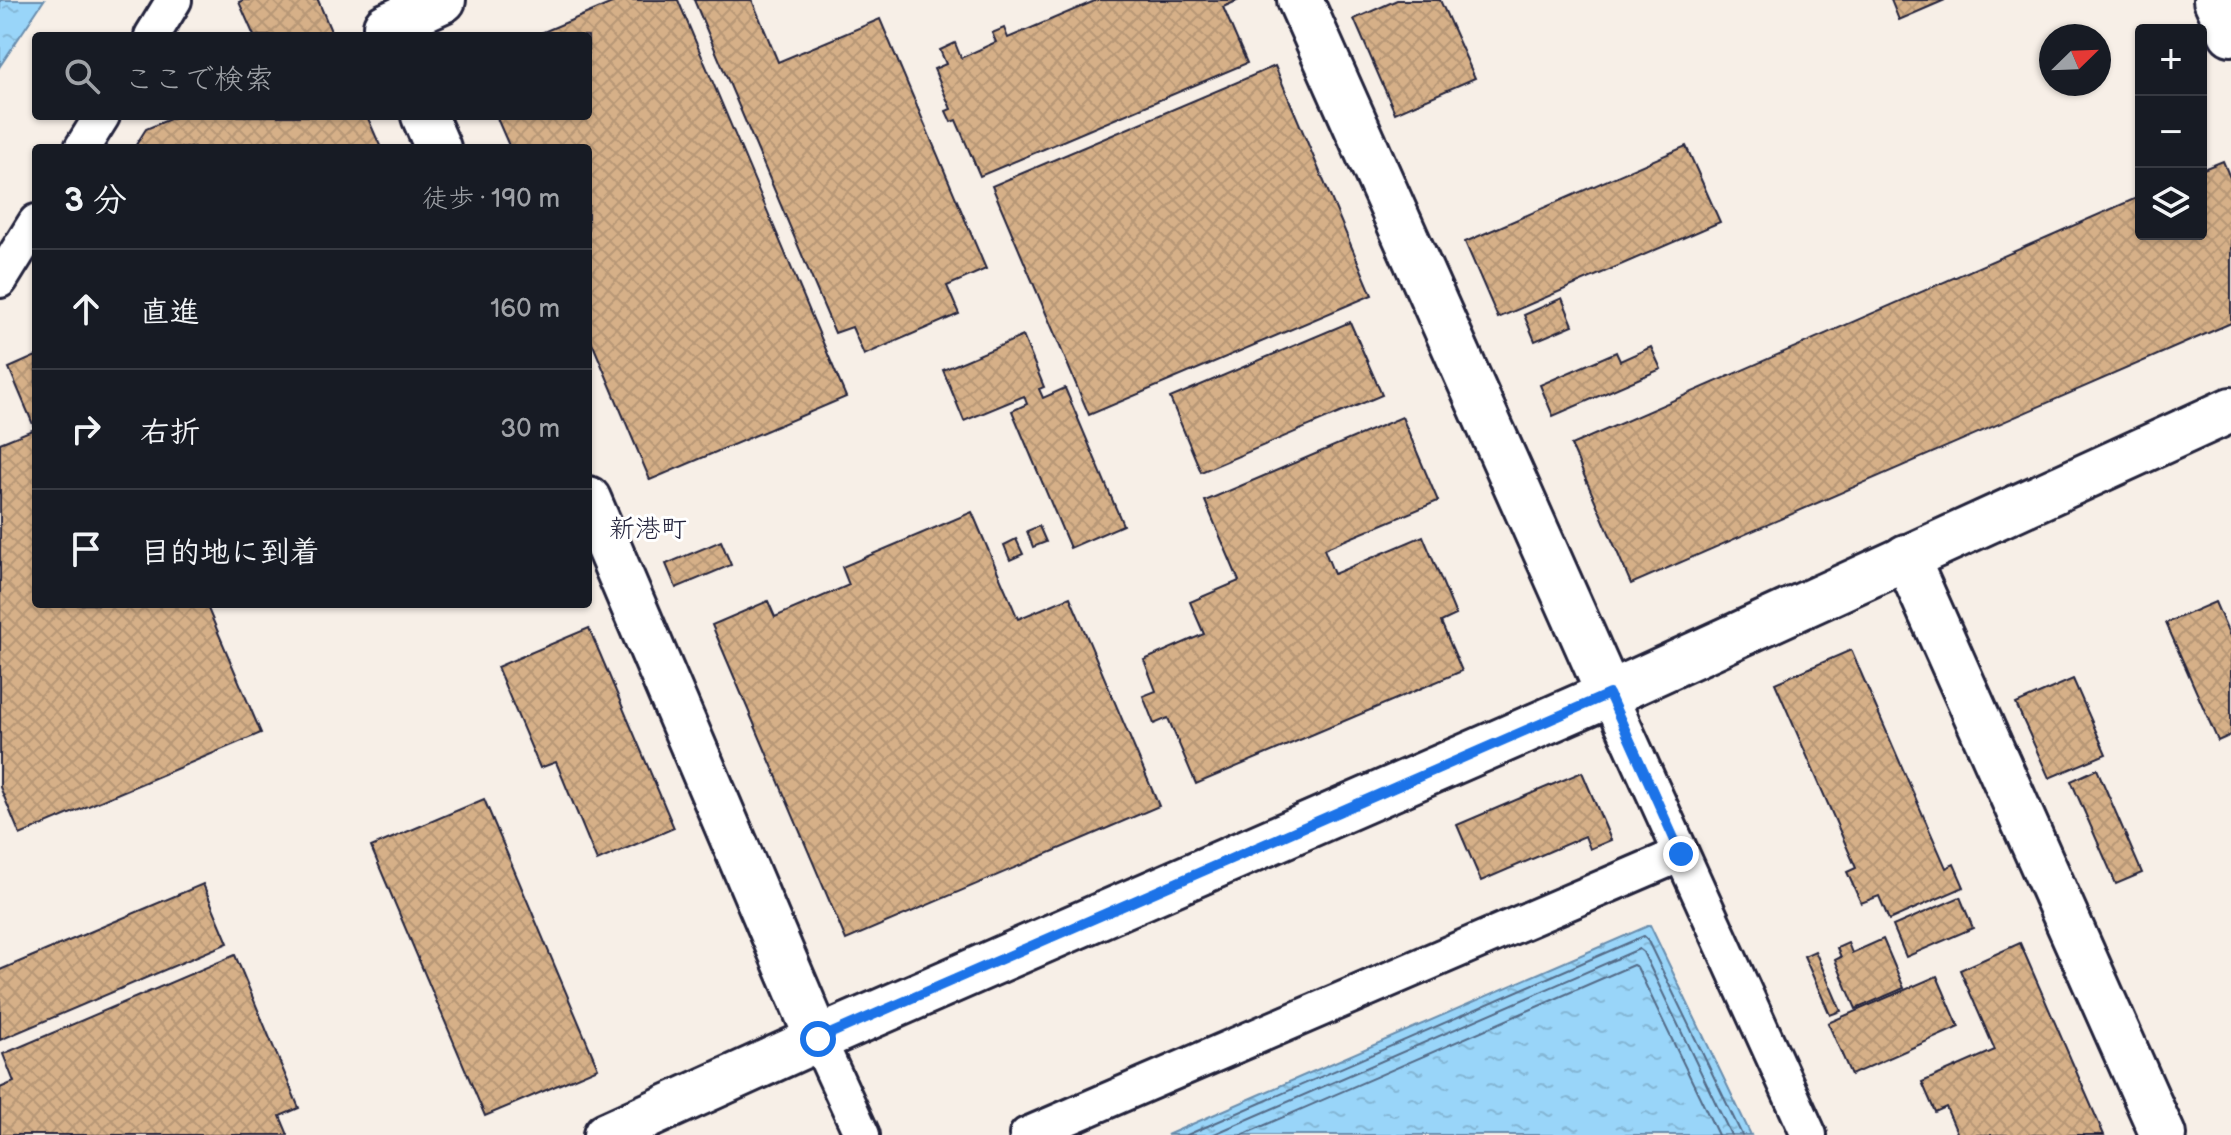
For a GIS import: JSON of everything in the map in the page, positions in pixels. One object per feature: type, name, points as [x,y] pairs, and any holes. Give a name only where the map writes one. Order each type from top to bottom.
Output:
[{"type":"street","points":[[154,32],[174,0]]},
{"type":"street","points":[[383,21],[443,0]]},
{"type":"street","points":[[1300,0],[1809,1135]]},
{"type":"street","points":[[2216,0],[2231,33]]},
{"type":"street","points":[[84,144],[100,120]]},
{"type":"street","points":[[426,120],[436,144]]},
{"type":"street","points":[[0,280],[32,228]]},
{"type":"street","points":[[606,1135],[818,1039],[1609,694],[2231,410]]},
{"type":"street","points":[[592,508],[818,1039],[862,1135]]},
{"type":"street","points":[[1906,557],[2163,1135]]},
{"type":"street","points":[[1027,1135],[1681,854]]},
{"type":"water","points":[[0,0],[44,0],[0,66]]},
{"type":"water","points":[[1650,925],[1751,1135],[1167,1135]]},
{"type":"building","points":[[318,0],[331,32],[252,32],[239,2]]},
{"type":"building","points":[[619,0],[678,0],[846,397],[650,480],[592,342],[592,144],[508,144],[498,120],[592,120],[592,32],[543,32]]},
{"type":"building","points":[[694,0],[752,0],[778,62],[880,19],[986,269],[947,286],[959,314],[864,355],[852,327],[835,333]]},
{"type":"building","points":[[1097,0],[1239,0],[1223,7],[1247,63],[980,176],[956,120],[951,122],[946,111],[951,109],[934,69],[946,64],[940,50],[955,43],[961,58],[996,42],[992,33],[1004,28],[1008,38]]},
{"type":"building","points":[[1397,0],[1440,0],[1475,78],[1395,113],[1354,19]]},
{"type":"building","points":[[1891,0],[1945,0],[1899,20]]},
{"type":"building","points":[[1275,66],[1372,295],[1089,415],[992,186]]},
{"type":"building","points":[[167,120],[369,120],[379,144],[137,144],[146,129]]},
{"type":"building","points":[[1686,146],[1720,222],[1498,318],[1465,242]]},
{"type":"building","points":[[2223,161],[2231,180],[2231,323],[1631,584],[1571,445],[2135,199],[2135,240],[2207,240],[2207,168]]},
{"type":"building","points":[[1562,298],[1573,325],[1535,341],[1524,315]]},
{"type":"building","points":[[1350,322],[1382,395],[1201,472],[1170,398]]},
{"type":"building","points":[[1023,336],[1044,387],[1039,389],[1043,398],[1065,388],[1123,525],[1070,548],[1012,411],[1027,404],[1024,396],[964,421],[943,370]]},
{"type":"building","points":[[1651,347],[1661,369],[1553,416],[1540,385],[1616,352],[1620,361]]},
{"type":"building","points":[[32,358],[32,422],[9,368]]},
{"type":"building","points":[[1402,417],[1438,501],[1324,549],[1334,574],[1423,536],[1456,615],[1441,622],[1462,671],[1196,784],[1168,718],[1154,724],[1143,696],[1156,691],[1144,660],[1204,634],[1190,602],[1239,581],[1205,501]]},
{"type":"building","points":[[32,430],[32,608],[208,608],[261,733],[20,835],[0,787],[0,443]]},
{"type":"building","points":[[972,512],[1018,619],[1070,597],[1159,806],[846,940],[712,625],[768,601],[775,617],[849,585],[842,567]]},
{"type":"building","points":[[1039,526],[1046,542],[1033,547],[1027,531]]},
{"type":"building","points":[[1016,539],[1023,554],[1010,560],[1004,545]]},
{"type":"building","points":[[721,541],[731,565],[676,588],[666,564]]},
{"type":"building","points":[[2215,602],[2231,639],[2231,735],[2218,741],[2166,623]]},
{"type":"building","points":[[589,628],[674,828],[597,861],[556,762],[540,768],[497,667]]},
{"type":"building","points":[[1851,650],[1946,868],[1954,864],[1964,887],[1889,920],[1879,896],[1861,903],[1847,872],[1856,868],[1775,683]]},
{"type":"building","points":[[2073,679],[2106,754],[2049,778],[2016,704]]},
{"type":"building","points":[[2097,769],[2142,873],[2116,884],[2071,781]]},
{"type":"building","points":[[1582,772],[1611,840],[1590,849],[1585,836],[1481,881],[1457,825]]},
{"type":"building","points":[[484,799],[598,1068],[485,1116],[371,847]]},
{"type":"building","points":[[203,884],[228,943],[0,1040],[0,970]]},
{"type":"building","points":[[1960,897],[1973,928],[1906,957],[1893,926]]},
{"type":"building","points":[[1883,939],[1904,988],[1856,1009],[1835,960],[1841,957],[1837,948],[1848,943],[1852,953]]},
{"type":"building","points":[[2020,943],[2104,1135],[1958,1135],[1946,1107],[1935,1112],[1922,1082],[1995,1050],[1960,970]]},
{"type":"building","points":[[1815,951],[1841,1011],[1830,1015],[1804,956]]},
{"type":"building","points":[[235,955],[299,1108],[280,1116],[288,1135],[0,1135],[0,1088],[14,1082],[3,1054]]},
{"type":"building","points":[[1937,976],[1959,1027],[1851,1075],[1828,1023]]},
{"type":"district","name":"新港町","points":[[648,529]]},
{"type":"route","points":[[818,1039],[1609,694],[1681,854]]}]
